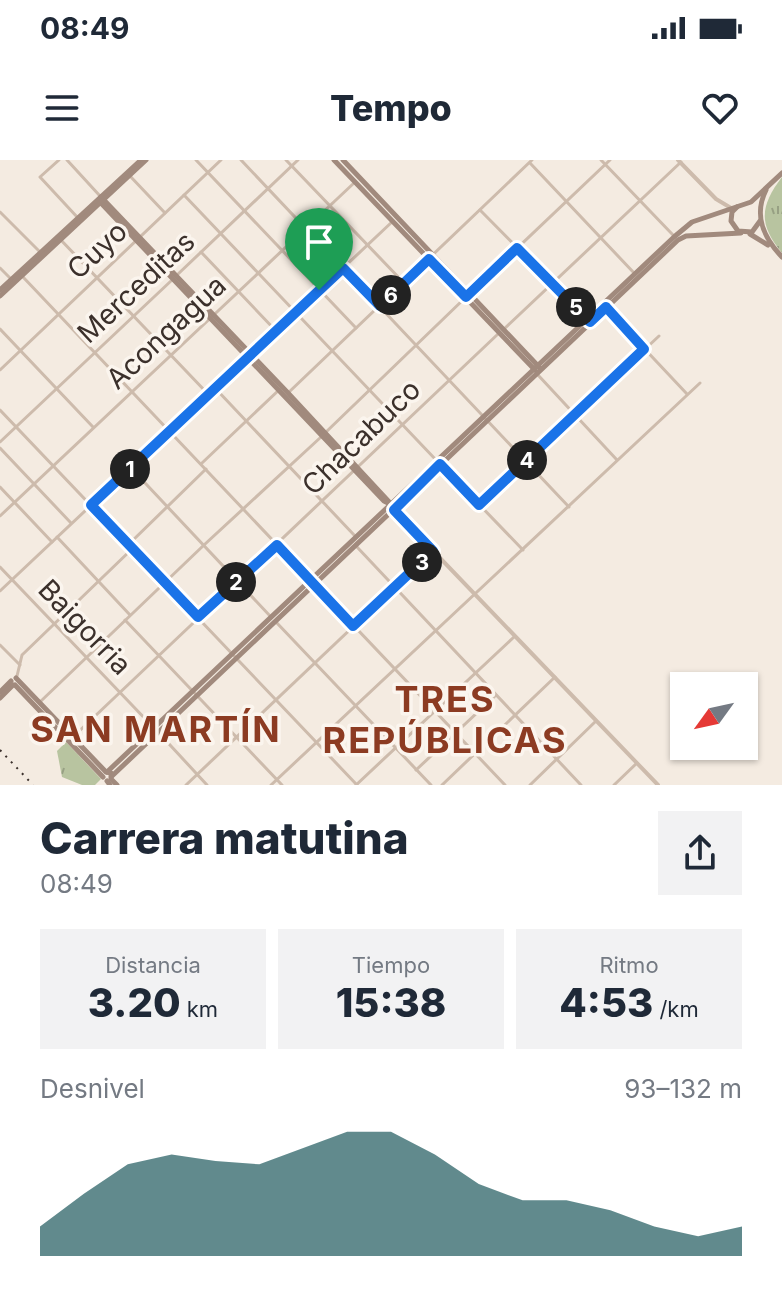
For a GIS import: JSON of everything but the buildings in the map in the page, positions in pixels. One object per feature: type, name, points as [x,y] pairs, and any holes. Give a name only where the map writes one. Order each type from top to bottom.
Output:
[{"type":"main road","points":[[102,200],[144,160]]},
{"type":"main road","points":[[0,293],[144,160]]},
{"type":"main road","points":[[334,160],[357,179],[538,369]]},
{"type":"main road","points":[[343,160],[357,179]]},
{"type":"main road","points":[[782,173],[732,212],[731,221],[734,228],[761,239],[782,257]]},
{"type":"main road","points":[[676,238],[745,233],[756,229],[768,186]]},
{"type":"main road","points":[[102,200],[392,507]]},
{"type":"main road","points":[[313,582],[356,546],[392,507],[692,222],[739,206],[754,207],[764,233],[775,250]]},
{"type":"main road","points":[[704,218],[701,226],[707,234]]},
{"type":"main road","points":[[589,320],[636,275]]},
{"type":"main road","points":[[108,777],[313,582],[356,537],[392,507]]},
{"type":"main road","points":[[0,695],[15,682],[117,785]]},
{"type":"street","points":[[59,160],[40,177],[79,218]]},
{"type":"street","points":[[67,160],[102,200]]},
{"type":"street","points":[[196,160],[356,328]]},
{"type":"street","name":"Cuyo","points":[[0,370],[221,160]]},
{"type":"street","points":[[241,160],[569,507]]},
{"type":"street","points":[[286,160],[404,283]]},
{"type":"street","name":"Merceditas","points":[[0,442],[298,160]]},
{"type":"street","points":[[601,160],[676,238]]},
{"type":"street","points":[[38,705],[610,160]]},
{"type":"street","points":[[287,394],[531,161],[636,275]]},
{"type":"street","points":[[680,161],[716,199],[718,207],[713,215]]},
{"type":"street","name":"Chacabuco","points":[[70,740],[680,161]]},
{"type":"street","points":[[130,176],[165,213]]},
{"type":"street","name":"Acongagua","points":[[0,516],[357,179]]},
{"type":"street","points":[[184,195],[523,550]]},
{"type":"street","points":[[716,199],[739,206]]},
{"type":"street","points":[[480,210],[589,320]]},
{"type":"street","points":[[0,212],[42,254]]},
{"type":"street","points":[[0,591],[395,219]]},
{"type":"street","points":[[59,238],[208,394]]},
{"type":"street","points":[[201,252],[276,331]]},
{"type":"street","points":[[0,268],[13,281]]},
{"type":"street","points":[[20,275],[96,351],[505,785]]},
{"type":"street","points":[[606,307],[687,394]]},
{"type":"street","points":[[0,329],[93,427]]},
{"type":"street","points":[[479,505],[659,336]]},
{"type":"street","points":[[538,369],[617,460]]},
{"type":"street","points":[[271,785],[700,383]]},
{"type":"street","points":[[215,388],[356,537],[356,546],[581,785]]},
{"type":"street","points":[[202,463],[281,388]]},
{"type":"street","points":[[0,410],[357,785],[515,636]]},
{"type":"street","points":[[0,448],[71,523]]},
{"type":"street","points":[[131,468],[431,785]]},
{"type":"street","points":[[15,682],[22,655],[206,469]]},
{"type":"street","points":[[0,487],[52,542]]},
{"type":"street","points":[[392,507],[658,785]]},
{"type":"street","points":[[57,537],[130,615]]},
{"type":"street","points":[[186,785],[433,551]]},
{"type":"street","name":"Baigorria","points":[[0,567],[88,656],[207,785]]},
{"type":"street","points":[[125,620],[282,785]]},
{"type":"street","points":[[0,645],[20,665]]},
{"type":"street","points":[[442,785],[555,677]]},
{"type":"street","points":[[416,770],[496,695]]},
{"type":"street","points":[[530,785],[596,721]]},
{"type":"street","points":[[614,785],[637,763]]},
{"type":"green space","points":[[782,177],[782,253],[769,233],[765,215],[769,197]]},
{"type":"green space","points":[[66,742],[101,779],[95,785],[82,785],[62,777],[57,751]]},
{"type":"railway","points":[[0,750],[33,785]]},
{"type":"district","name":"TRES REPÚBLICAS","points":[[445,720]]},
{"type":"district","name":"SAN MARTÍN","points":[[156,729]]},
{"type":"route","points":[[517,248],[590,322],[606,307],[644,349],[479,505],[440,464],[394,510],[433,551],[396,589],[353,626],[277,545],[198,617],[91,505],[319,290],[343,268],[380,306],[429,259],[466,297],[517,248]]}]
